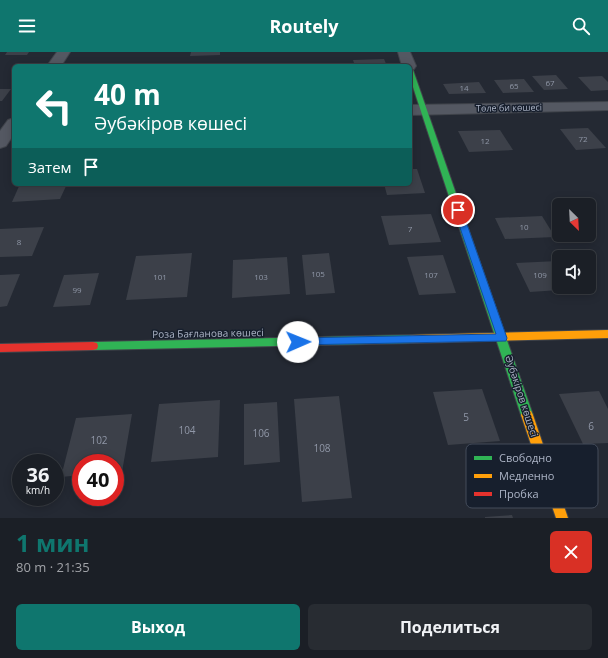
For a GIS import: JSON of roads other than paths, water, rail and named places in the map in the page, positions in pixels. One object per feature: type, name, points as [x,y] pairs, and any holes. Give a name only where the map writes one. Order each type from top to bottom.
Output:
[{"type":"street","points":[[55,64],[64,52]]},
{"type":"street","points":[[404,52],[407,64]]},
{"type":"street","name":"Әубәкіров көшесі","points":[[412,81],[417,110],[502,338],[537,444]]},
{"type":"street","name":"Төле би көшесі","points":[[417,110],[608,106]]},
{"type":"street","points":[[0,118],[12,118]]},
{"type":"street","points":[[0,143],[12,126]]},
{"type":"street","name":"Роза Бағланова көшесі","points":[[0,348],[502,338],[608,334]]},
{"type":"street","name":"Әубәкіров көшесі","points":[[559,508],[562,518]]}]
